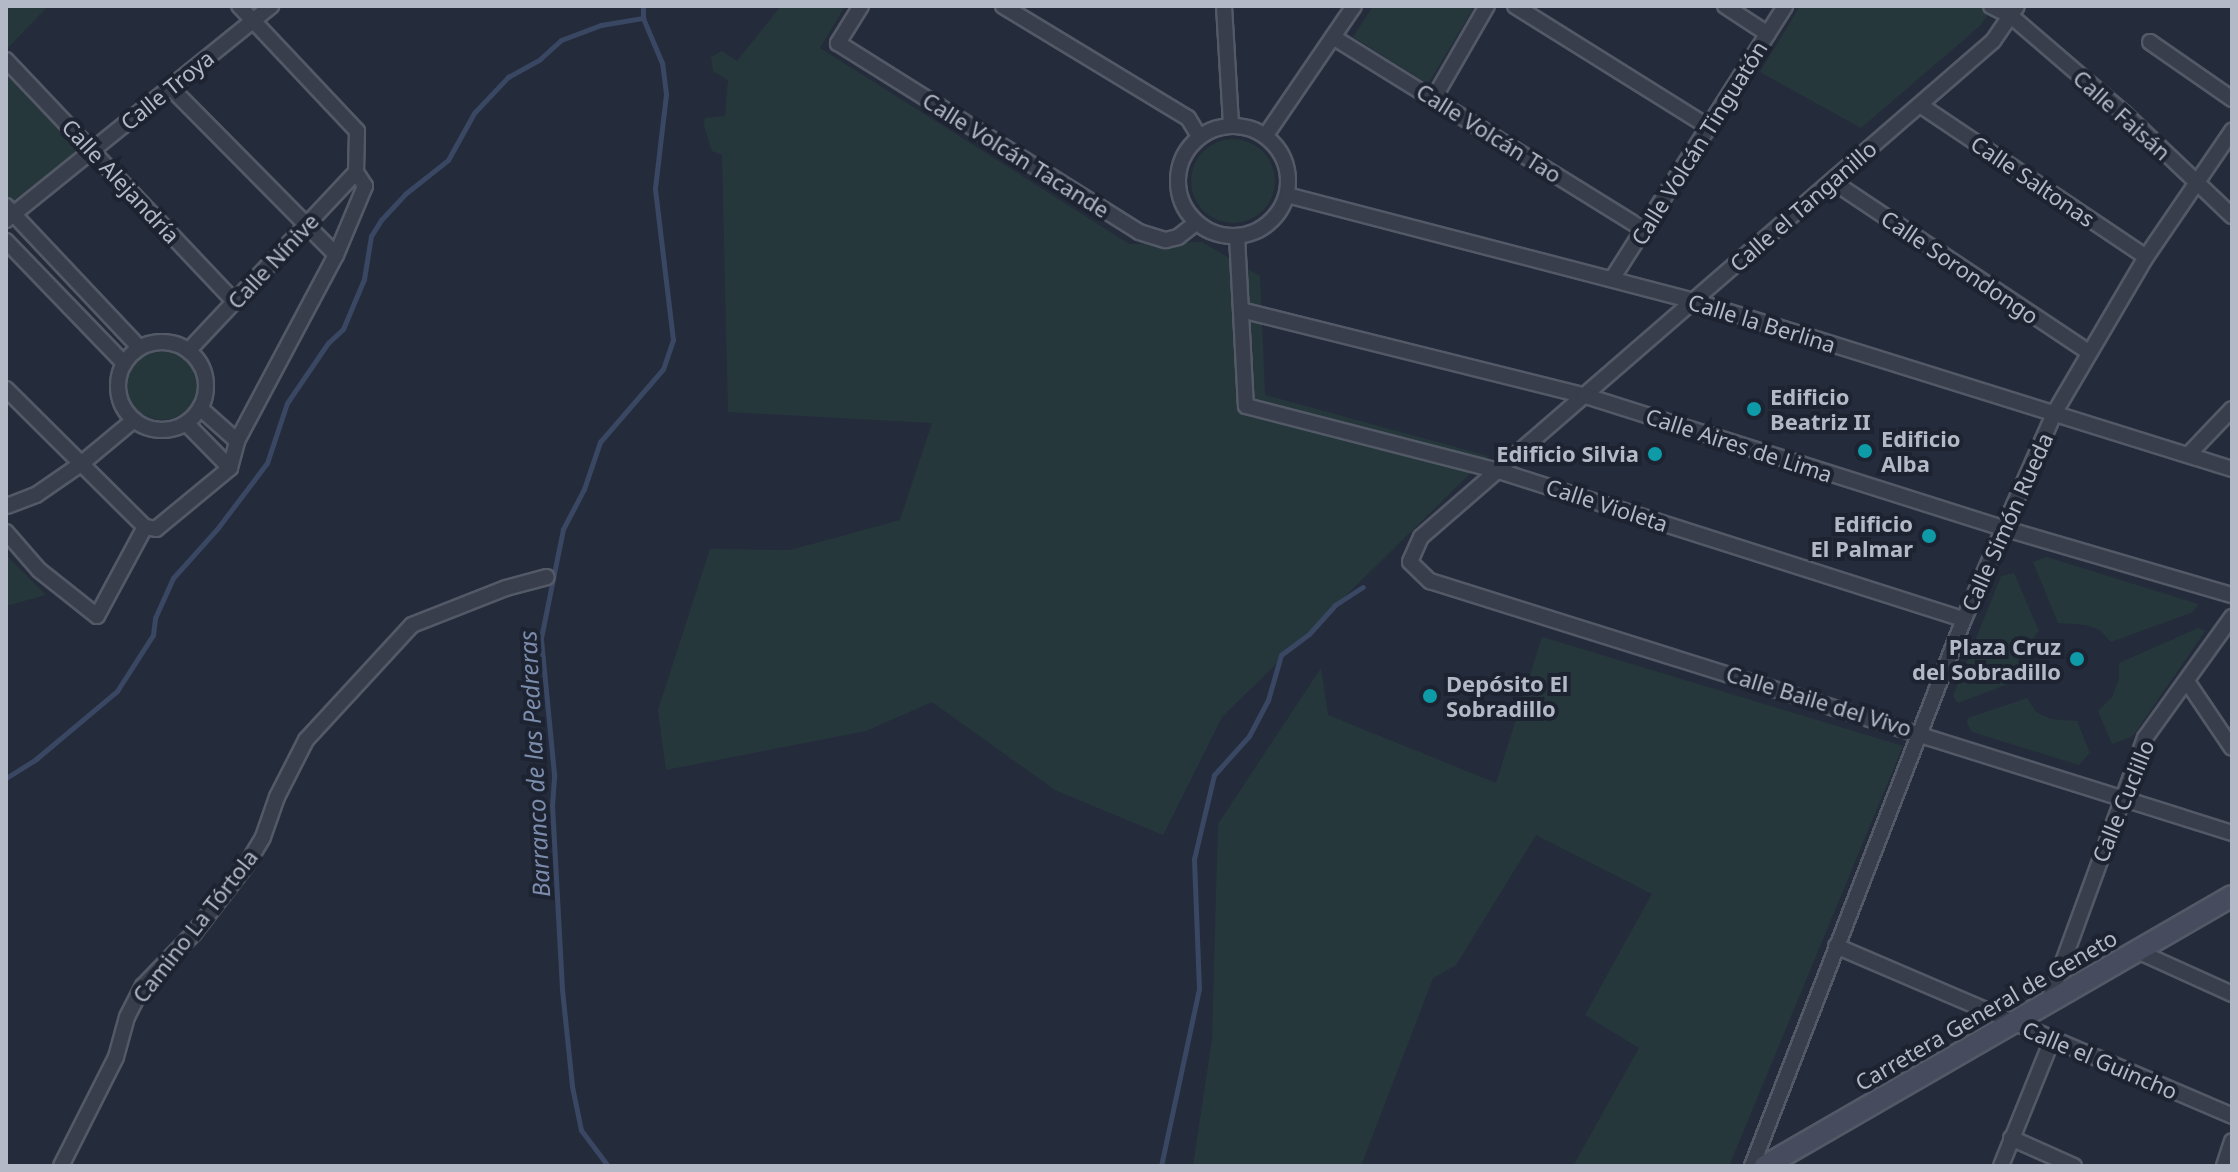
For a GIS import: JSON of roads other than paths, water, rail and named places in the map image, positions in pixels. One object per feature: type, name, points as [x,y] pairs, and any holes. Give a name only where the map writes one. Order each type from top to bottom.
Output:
[{"type":"main road","name":"Carretera General de Geneto","points":[[1765,1166],[2232,896]]},
{"type":"street","points":[[6,389],[145,527],[156,529],[230,468],[237,441],[336,255],[365,186],[356,172],[357,131],[239,6]]},
{"type":"street","name":"Calle Troya","points":[[9,214],[271,6]]},
{"type":"street","name":"Calle Volcán Tacande","points":[[861,6],[838,43],[1139,232],[1166,240],[1196,223]]},
{"type":"street","points":[[1003,6],[1188,118],[1199,136]]},
{"type":"street","points":[[1224,6],[1231,125]]},
{"type":"street","points":[[1266,135],[1354,6]]},
{"type":"street","points":[[1434,98],[1487,6]]},
{"type":"street","points":[[1515,6],[1709,127]]},
{"type":"street","points":[[1725,6],[1768,34]]},
{"type":"street","name":"Calle Volcán Tinguatón","points":[[1612,279],[1785,6]]},
{"type":"street","name":"Calle Faisán","points":[[1991,6],[2014,11],[2232,216]]},
{"type":"street","name":"Calle el Tanganillo","points":[[1410,562],[1421,537],[1993,41],[2014,11]]},
{"type":"street","name":"Calle Volcán Tao","points":[[1333,37],[1644,230]]},
{"type":"street","points":[[2150,42],[2232,99]]},
{"type":"street","name":"Calle Alejandría","points":[[6,60],[235,302]]},
{"type":"street","points":[[170,87],[336,255]]},
{"type":"street","name":"Calle Saltonas","points":[[1920,105],[2146,257]]},
{"type":"street","points":[[1231,125],[1250,127],[1266,135],[1281,152],[1288,173],[1287,195],[1277,216],[1259,230],[1237,236],[1222,236],[1196,223],[1184,207],[1178,188],[1179,168],[1187,150],[1199,136],[1231,125]]},
{"type":"street","name":"Calle Simón Rueda","points":[[1752,1166],[1964,619],[2055,412],[2146,257],[2232,131]]},
{"type":"street","name":"Calle Nínive","points":[[189,350],[356,172]]},
{"type":"street","name":"Calle Sorondongo","points":[[1832,181],[2088,352]]},
{"type":"street","name":"Calle la Berlina","points":[[1287,195],[1694,301],[2232,469]]},
{"type":"street","points":[[9,214],[139,347]]},
{"type":"street","points":[[1237,236],[1241,310]]},
{"type":"street","points":[[6,241],[124,363]]},
{"type":"street","name":"Calle Aires de Lima","points":[[1241,310],[1583,395],[2006,529],[2232,595]]},
{"type":"street","name":"Calle Violeta","points":[[1241,310],[1246,406],[1499,471],[1964,619]]},
{"type":"street","points":[[152,342],[174,342],[189,350],[203,369],[206,390],[200,408],[186,423],[156,430],[134,420],[120,401],[118,380],[124,363],[139,347],[152,342]]},
{"type":"street","points":[[200,408],[237,441]]},
{"type":"street","points":[[2189,454],[2232,409]]},
{"type":"street","points":[[6,524],[6,506],[36,495],[81,464],[134,420]]},
{"type":"street","points":[[186,423],[230,468]]},
{"type":"street","points":[[6,532],[39,570],[97,616],[145,527]]},
{"type":"street","name":"Calle Baile del Vivo","points":[[1410,562],[1430,581],[1920,732],[2232,833]]},
{"type":"street","name":"Camino La Tórtola","points":[[61,1166],[116,1057],[127,1017],[143,986],[194,933],[247,864],[263,837],[277,797],[306,740],[412,625],[506,588],[547,577]]},
{"type":"street","name":"Calle Cuclillo","points":[[2048,1003],[2145,738],[2188,683],[2232,617]]},
{"type":"street","points":[[2188,683],[2232,748]]},
{"type":"street","name":"Calle el Guincho","points":[[1836,946],[2232,1116]]},
{"type":"street","points":[[2135,950],[2232,994]]},
{"type":"street","points":[[2001,1166],[2052,1040]]},
{"type":"street","points":[[2011,1138],[2074,1166]]},
{"type":"street","points":[[2224,1166],[2232,1141]]},
{"type":"waterway","name":"Barranco de las Pedreras","points":[[608,1166],[581,1130],[572,1086],[562,989],[552,806],[554,774],[541,638],[563,529],[584,489],[600,442],[663,369],[673,340],[655,188],[666,94],[662,63],[643,18],[643,6]]},
{"type":"waterway","points":[[6,778],[36,759],[117,691],[153,635],[155,618],[173,578],[217,529],[267,463],[287,403],[328,343],[343,329],[364,279],[371,236],[381,220],[405,194],[448,160],[474,113],[508,77],[540,59],[561,40],[601,25],[643,18]]},
{"type":"waterway","points":[[1161,1166],[1199,989],[1194,859],[1214,775],[1249,736],[1268,700],[1281,655],[1309,634],[1335,605],[1363,587]]},
{"type":"place","name":"Edificio Beatriz II","points":[[1754,409]]},
{"type":"place","name":"Edificio Alba","points":[[1865,451]]},
{"type":"place","name":"Edificio Silvia","points":[[1655,454]]},
{"type":"place","name":"Edificio El Palmar","points":[[1929,536]]},
{"type":"place","name":"Plaza Cruz del Sobradillo","points":[[2077,659]]},
{"type":"place","name":"Depósito El Sobradillo","points":[[1430,696]]}]
